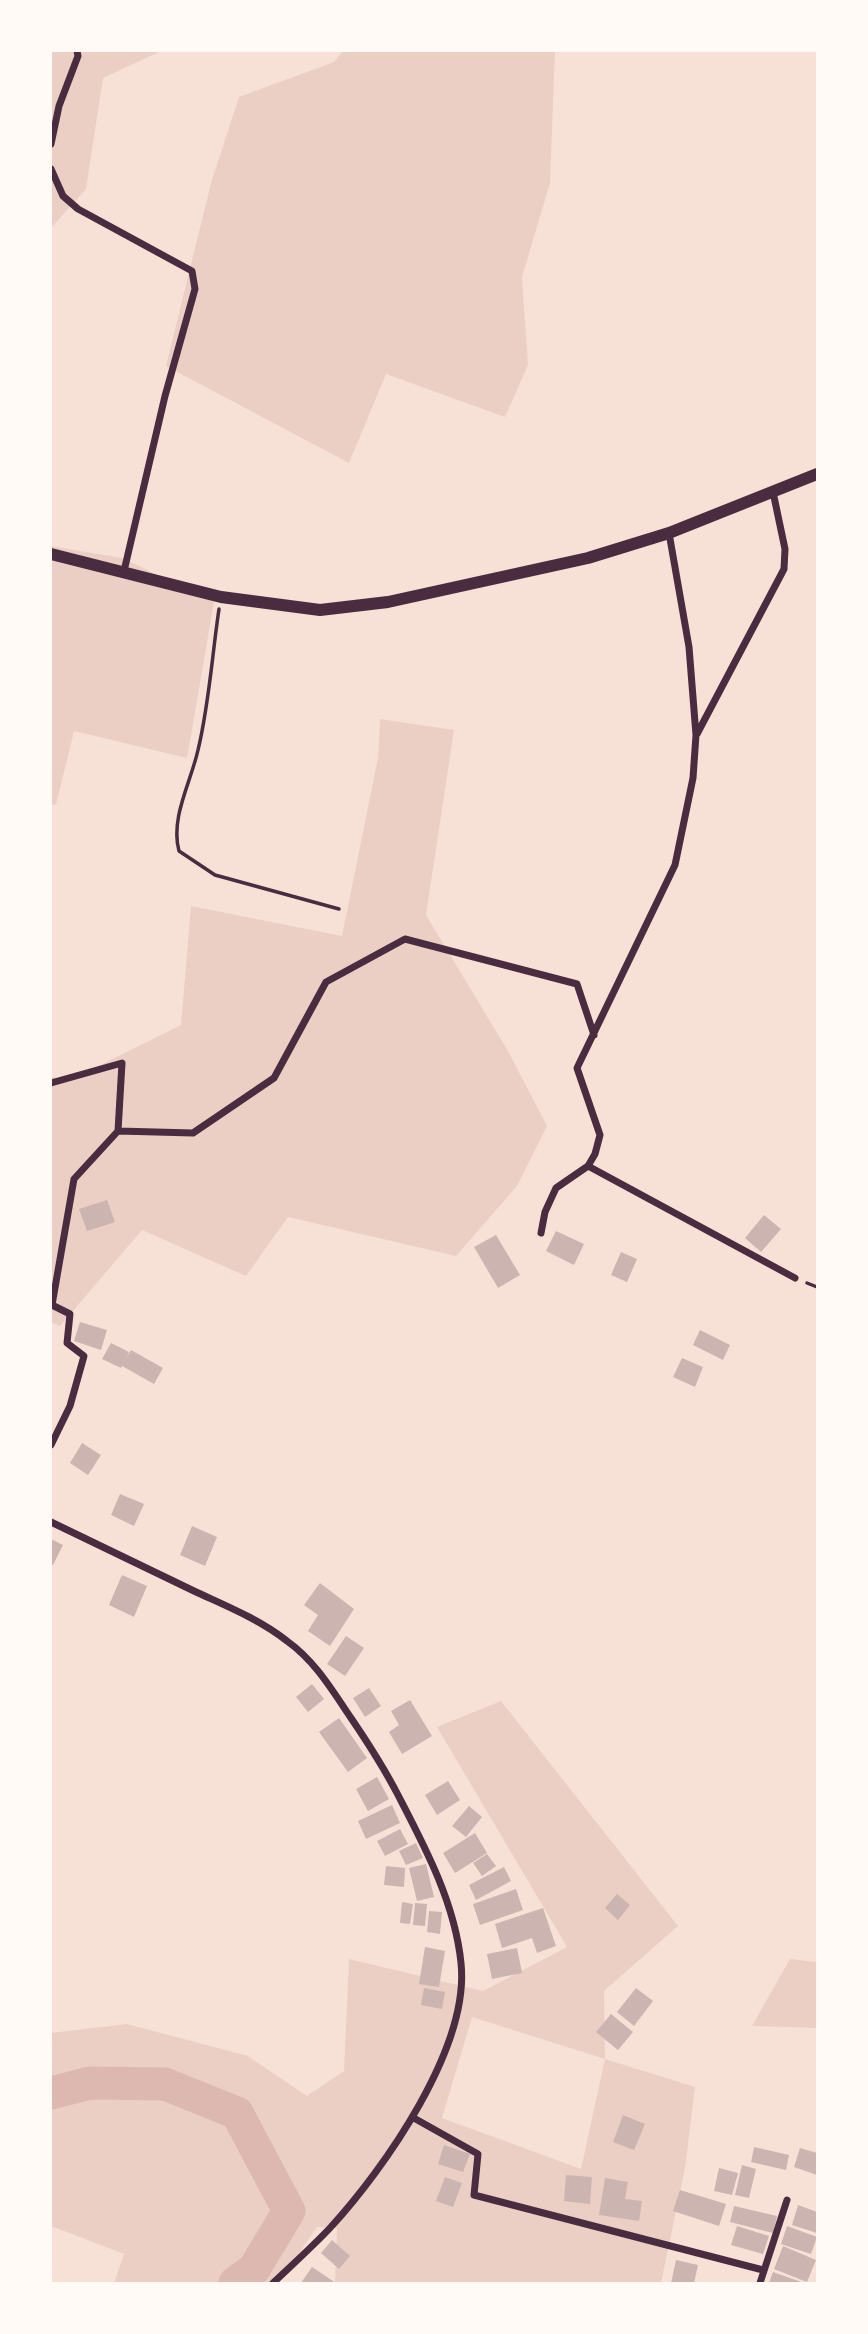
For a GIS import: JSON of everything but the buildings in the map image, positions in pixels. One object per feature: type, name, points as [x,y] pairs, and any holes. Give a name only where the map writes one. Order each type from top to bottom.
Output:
[{"type":"street","points":[[51,144],[59,106],[78,56],[77,51]]},
{"type":"street","points":[[51,169],[63,195],[78,209],[192,271],[195,289],[165,396],[124,571]]},
{"type":"street","points":[[51,554],[221,597],[320,610],[388,602],[588,558],[669,533],[817,474]]},
{"type":"street","points":[[696,735],[784,569],[785,549],[773,492]]},
{"type":"street","points":[[541,1233],[545,1212],[556,1188],[588,1166],[595,1154],[600,1135],[577,1068],[675,865],[693,778],[696,735],[689,647],[669,533]]},
{"type":"street","points":[[118,1131],[193,1133],[274,1077],[326,982],[405,939],[577,984],[594,1035]]},
{"type":"street","points":[[51,1083],[122,1063],[118,1131],[74,1179],[52,1306],[70,1314],[67,1343],[84,1356],[70,1406],[51,1445]]},
{"type":"street","points":[[588,1166],[795,1278]]},
{"type":"street","points":[[51,1522],[256,1620],[288,1641],[318,1669],[384,1768],[430,1856],[454,1926],[461,1964],[459,2002],[448,2042],[433,2079],[412,2117],[369,2181],[330,2228],[273,2283]]},
{"type":"street","points":[[412,2117],[478,2154],[474,2194],[764,2270]]},
{"type":"street","points":[[760,2283],[787,2200]]},
{"type":"path","points":[[221,597],[198,749],[179,815],[176,842],[179,851],[215,875],[340,909]]},
{"type":"shaded area","points":[[51,51],[161,51],[103,78],[86,189],[51,228]]},
{"type":"shaded area","points":[[343,51],[555,51],[550,183],[522,277],[528,365],[505,417],[386,374],[349,463],[166,366],[211,183],[239,97],[334,62]]},
{"type":"shaded area","points":[[51,546],[122,558],[214,602],[187,758],[74,731],[56,805],[51,804]]},
{"type":"shaded area","points":[[380,719],[454,730],[426,915],[508,1051],[547,1126],[517,1186],[456,1256],[288,1217],[246,1276],[142,1230],[60,1326],[51,1322],[51,1077],[72,1079],[181,1025],[191,906],[342,936],[378,758]]},
{"type":"shaded area","points":[[501,1701],[678,1926],[604,1991],[605,2059],[695,2087],[685,2168],[661,2283],[335,2283],[337,2228],[317,2227],[279,2283],[114,2283],[124,2254],[51,2226],[51,2033],[127,2024],[248,2056],[307,2096],[344,2071],[349,1959],[483,1991],[567,1947],[437,1727]],"holes":[[[472,2017],[605,2059],[581,2169],[442,2118]]]},
{"type":"shaded area","points":[[790,1959],[817,1962],[817,2028],[752,2026]]},
{"type":"waterway","points":[[51,2093],[90,2083],[165,2084],[237,2113],[289,2211],[254,2269],[235,2283]]}]
